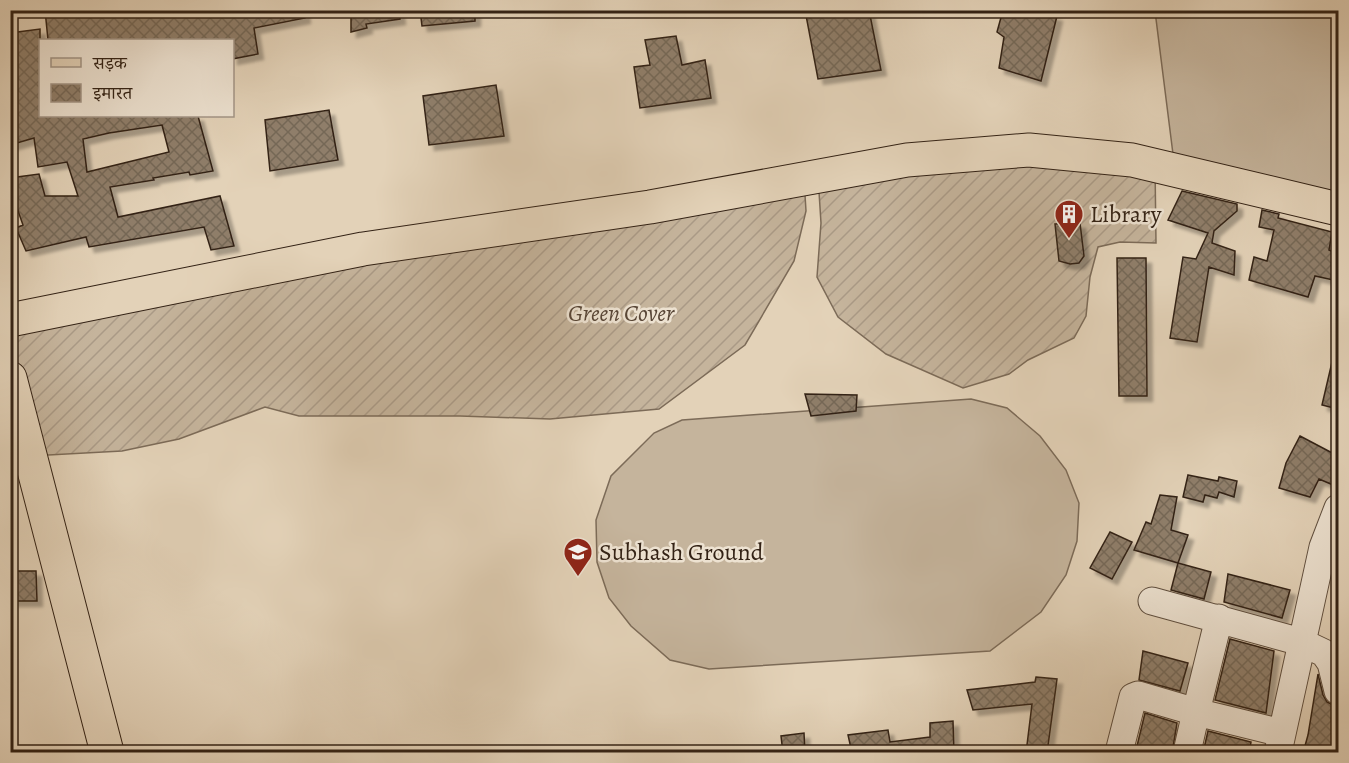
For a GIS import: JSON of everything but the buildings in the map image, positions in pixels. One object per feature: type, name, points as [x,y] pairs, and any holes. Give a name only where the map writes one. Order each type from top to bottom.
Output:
[{"type":"main road","points":[[10,320],[363,249],[650,207],[907,160],[1029,150],[1132,160],[1338,209]]},
{"type":"main road","points":[[10,378],[106,753]]},
{"type":"street","points":[[1119,753],[1133,697],[1138,695],[1196,712],[1280,743],[1323,547],[1338,508]]},
{"type":"street","points":[[1152,601],[1301,642],[1324,654],[1331,663],[1338,691]]},
{"type":"street","points":[[1187,753],[1219,618]]},
{"type":"green space","points":[[1155,11],[1338,11],[1338,209],[1175,170]]},
{"type":"green space","points":[[907,160],[1155,165],[1156,243],[1120,242],[1098,247],[1090,277],[1086,316],[1074,338],[1028,360],[1009,374],[963,388],[886,354],[838,317],[817,277],[821,223],[818,176]]},
{"type":"green space","name":"Green Cover","points":[[804,179],[806,211],[794,261],[745,345],[659,409],[550,419],[460,416],[299,416],[265,407],[179,439],[122,451],[30,456],[11,378],[10,321]]},
{"type":"green space","points":[[971,399],[1007,408],[1040,436],[1066,470],[1079,503],[1077,541],[1066,575],[1041,612],[990,651],[709,669],[670,660],[631,626],[609,598],[597,562],[596,520],[611,476],[654,433],[682,420]]},
{"type":"place","name":"Library","points":[[1069,240]]},
{"type":"place","name":"Subhash Ground","points":[[578,578]]}]
